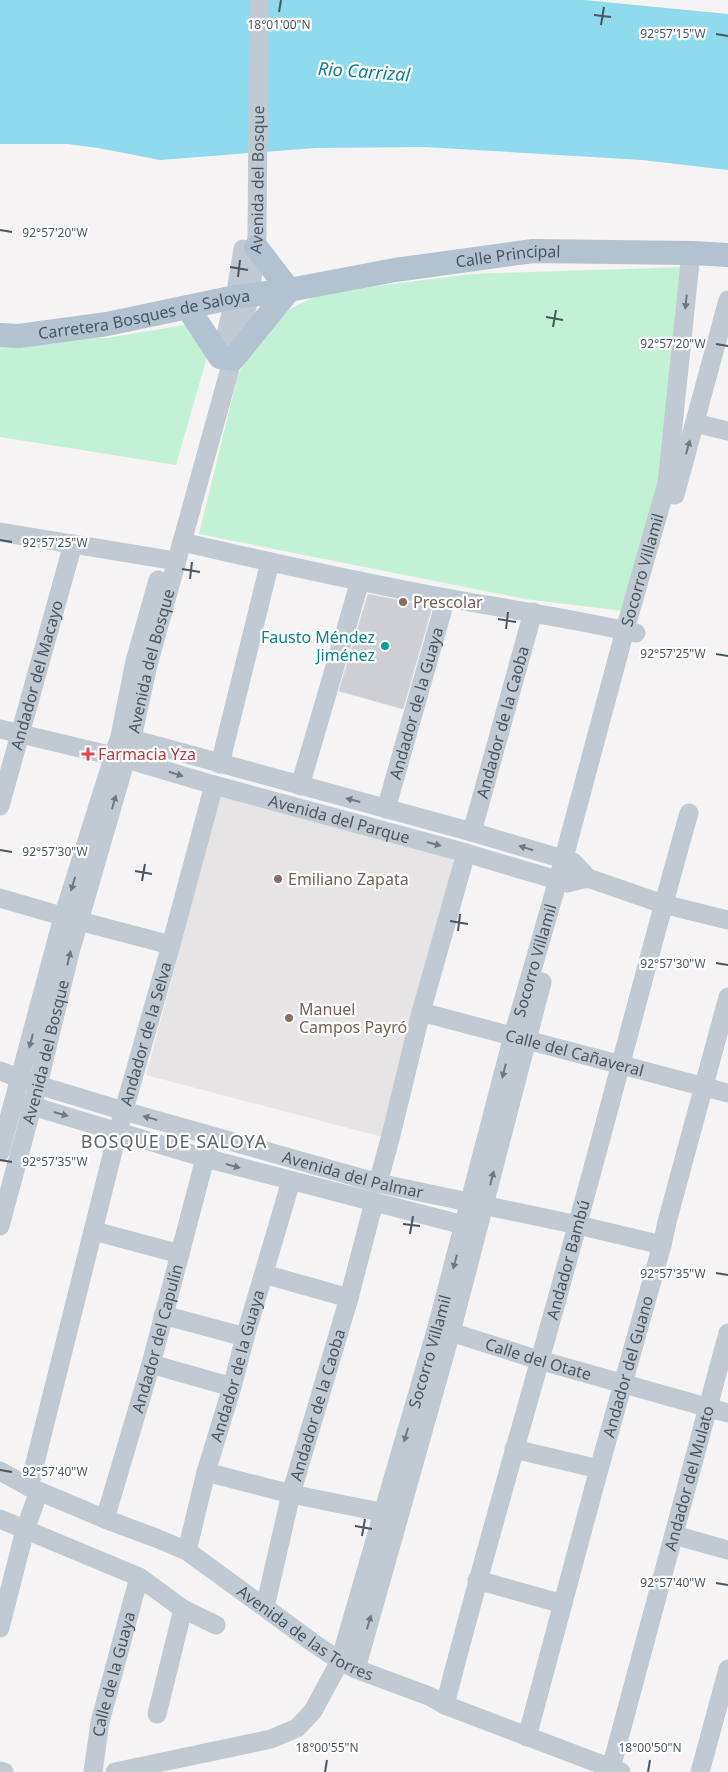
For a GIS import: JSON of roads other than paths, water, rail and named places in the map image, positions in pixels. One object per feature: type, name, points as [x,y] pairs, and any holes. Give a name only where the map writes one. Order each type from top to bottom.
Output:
[{"type":"main road","points":[[188,308],[226,358],[290,290],[253,239]]},
{"type":"main road","name":"Calle Principal","points":[[290,290],[395,270],[533,251],[728,255]]},
{"type":"main road","name":"Carretera Bosques de Saloya","points":[[0,335],[18,336],[107,324],[243,296],[290,290]]},
{"type":"street","name":"Avenida del Bosque","points":[[246,0],[253,239]]},
{"type":"street","name":"Avenida del Bosque","points":[[0,1226],[32,1106],[30,1082],[70,952],[71,919],[148,665],[170,560],[243,296],[253,239],[259,0]]},
{"type":"street","name":"Socorro Villamil","points":[[115,1772],[271,1739],[298,1728],[348,1665],[444,1330],[568,861],[592,788],[667,483],[691,253]]},
{"type":"street","name":"Socorro Villamil","points":[[630,632],[723,336],[728,300]]},
{"type":"street","name":"Avenida del Bosque","points":[[170,560],[182,542],[226,358]]},
{"type":"street","points":[[695,423],[728,431]]},
{"type":"street","points":[[0,532],[170,560]]},
{"type":"street","points":[[182,542],[446,598],[533,612],[630,632]]},
{"type":"street","name":"Andador del Macayo","points":[[0,806],[73,544]]},
{"type":"street","points":[[220,764],[270,562]]},
{"type":"street","points":[[300,786],[360,580]]},
{"type":"street","name":"Andador de la Guaya","points":[[386,809],[446,598]]},
{"type":"street","name":"Andador de la Caoba","points":[[472,832],[533,612]]},
{"type":"street","name":"Avenida del Parque","points":[[0,729],[119,757],[214,785],[466,853],[563,882]]},
{"type":"street","name":"Avenida del Parque","points":[[126,737],[472,832],[568,861]]},
{"type":"street","name":"Andador de la Selva","points":[[26,1530],[118,1131],[214,785]]},
{"type":"street","name":"Andador Bambú","points":[[445,1705],[477,1580],[578,1225],[619,1065],[688,813]]},
{"type":"street","points":[[378,1183],[421,1012],[466,853]]},
{"type":"street","points":[[568,861],[588,878],[663,904],[728,920]]},
{"type":"street","points":[[563,882],[588,878]]},
{"type":"street","points":[[0,898],[171,945]]},
{"type":"street","name":"Andador del Guano","points":[[527,1737],[728,997]]},
{"type":"street","name":"Calle del Cañaveral","points":[[421,1012],[728,1093]]},
{"type":"street","name":"Avenida del Palmar","points":[[0,1072],[124,1111],[378,1183],[578,1225],[662,1245]]},
{"type":"street","name":"Avenida del Bosque","points":[[0,1152],[14,1101],[30,1082]]},
{"type":"street","name":"Avenida del Palmar","points":[[14,1101],[205,1158],[471,1227]]},
{"type":"street","name":"Andador del Capulín","points":[[105,1519],[151,1364],[211,1136]]},
{"type":"street","name":"Andador de la Guaya","points":[[187,1551],[206,1472],[291,1181]]},
{"type":"street","name":"Andador de la Caoba","points":[[264,1607],[291,1494],[349,1298],[374,1202]]},
{"type":"street","points":[[94,1231],[180,1254]]},
{"type":"street","points":[[264,1274],[349,1298]]},
{"type":"street","points":[[163,1315],[245,1337]]},
{"type":"street","name":"Calle del Otate","points":[[444,1330],[539,1360],[728,1413]]},
{"type":"street","name":"Andador del Mulato","points":[[616,1770],[674,1535],[728,1333]]},
{"type":"street","points":[[151,1364],[232,1387]]},
{"type":"street","points":[[514,1448],[599,1469]]},
{"type":"street","name":"Avenida de las Torres","points":[[0,1471],[34,1489],[187,1551],[348,1665],[429,1696],[445,1705],[616,1770]]},
{"type":"street","points":[[206,1472],[291,1494],[391,1514]]},
{"type":"street","points":[[0,1519],[138,1577],[183,1609],[216,1626]]},
{"type":"street","points":[[0,1628],[26,1530]]},
{"type":"street","points":[[674,1535],[728,1550]]},
{"type":"street","name":"Calle de la Guaya","points":[[93,1772],[100,1722],[138,1577]]},
{"type":"street","points":[[477,1580],[563,1604]]},
{"type":"street","points":[[157,1714],[183,1609]]},
{"type":"street","points":[[700,1772],[722,1711],[728,1669]]},
{"type":"street","points":[[0,1771],[4,1772]]},
{"type":"water","name":"Rio Carrizal","points":[[0,0],[584,0],[728,14],[728,170],[642,160],[425,147],[315,148],[160,160],[68,144],[0,144]]},
{"type":"place","name":"Prescolar","points":[[403,602]]},
{"type":"place","name":"Fausto Méndez Jiménez","points":[[385,646]]},
{"type":"place","name":"Farmacia Yza","points":[[88,754]]},
{"type":"place","name":"Emiliano Zapata","points":[[278,879]]},
{"type":"place","name":"Manuel Campos Payró","points":[[289,1018]]},
{"type":"district","name":"BOSQUE DE SALOYA","points":[[174,1141]]}]
